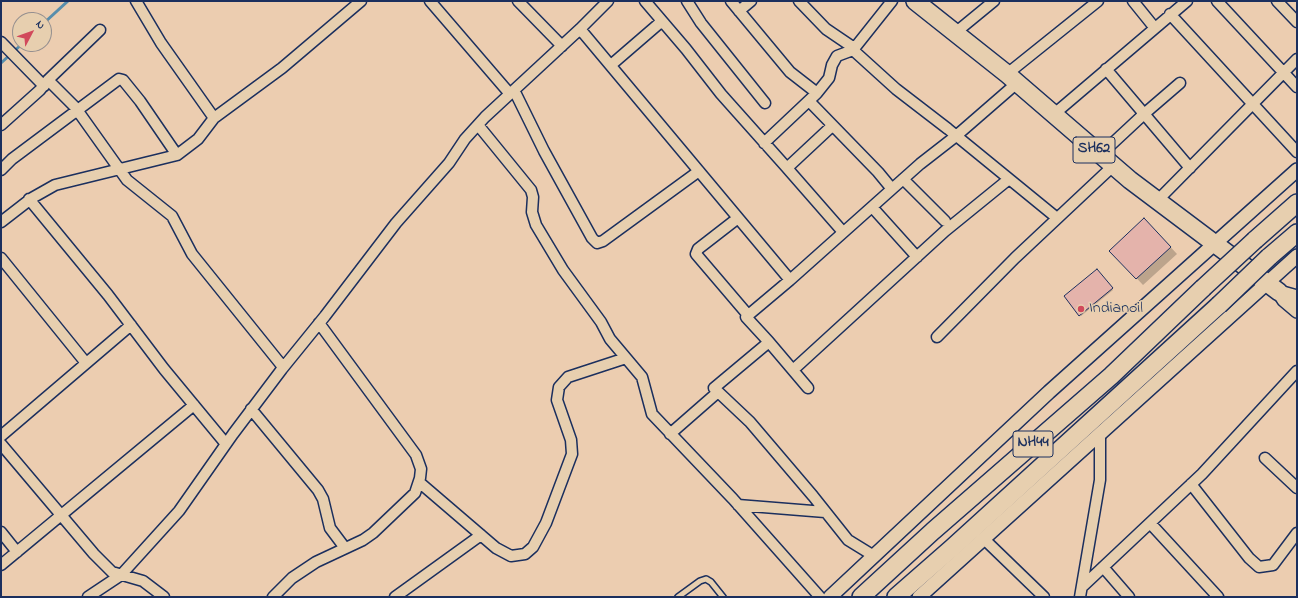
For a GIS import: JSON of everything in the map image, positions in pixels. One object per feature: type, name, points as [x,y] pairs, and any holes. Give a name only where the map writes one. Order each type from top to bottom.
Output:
[{"type":"main road","name":"SH62","points":[[915,1],[1012,78],[1113,166],[1273,288]]},
{"type":"main road","name":"NH44","points":[[861,597],[932,531],[1111,376],[1203,288],[1297,203]]},
{"type":"main road","name":"NH44","points":[[896,597],[975,527],[1297,233]]},
{"type":"street","points":[[136,1],[162,43],[214,118]]},
{"type":"street","points":[[1,222],[29,199],[55,185],[177,155],[198,139],[214,118],[282,68],[361,1]]},
{"type":"street","points":[[430,1],[512,92],[592,238],[597,243],[603,241],[700,171]]},
{"type":"street","points":[[518,1],[562,46]]},
{"type":"street","points":[[88,597],[121,575],[179,511],[251,409],[283,367],[319,324],[396,222],[449,163],[465,138],[608,1]]},
{"type":"street","points":[[645,1],[764,143],[843,232]]},
{"type":"street","points":[[687,1],[701,23],[765,103]]},
{"type":"street","points":[[731,1],[790,72],[817,93]]},
{"type":"street","points":[[739,11],[751,1]]},
{"type":"street","points":[[799,1],[826,29],[853,49],[896,90],[956,136],[1057,218]]},
{"type":"street","points":[[764,143],[817,93],[829,78],[832,65],[837,56],[853,49],[892,1]]},
{"type":"street","points":[[955,33],[994,1]]},
{"type":"street","points":[[748,315],[790,280],[903,179],[956,136],[1012,78],[1098,1]]},
{"type":"street","points":[[1133,1],[1154,27]]},
{"type":"street","points":[[1054,115],[1154,27],[1187,1]]},
{"type":"street","points":[[1218,1],[1297,87]]},
{"type":"street","points":[[1277,1],[1297,22]]},
{"type":"street","points":[[1170,14],[1297,152]]},
{"type":"street","points":[[611,65],[662,21]]},
{"type":"street","points":[[580,29],[790,280]]},
{"type":"street","points":[[1,125],[100,30]]},
{"type":"street","points":[[1,42],[18,59],[78,110],[119,170],[134,186],[172,216],[192,254],[283,367]]},
{"type":"street","points":[[1157,201],[1253,105],[1297,58]]},
{"type":"street","points":[[1106,69],[1190,168]]},
{"type":"street","points":[[1,170],[12,159],[78,110],[115,80],[121,79],[140,100],[177,155]]},
{"type":"street","points":[[1100,155],[1144,114],[1180,84]]},
{"type":"street","points":[[809,101],[872,166],[892,190]]},
{"type":"street","points":[[478,125],[531,190],[533,197],[532,212],[536,225],[563,270],[601,322],[610,339],[644,380],[644,391],[652,414],[738,505],[820,597]]},
{"type":"street","points":[[787,168],[832,126]]},
{"type":"street","points":[[937,337],[1057,218],[1113,166]]},
{"type":"street","points":[[830,597],[1049,392],[1297,170]]},
{"type":"street","points":[[903,179],[945,221]]},
{"type":"street","points":[[793,370],[969,211],[1009,179]]},
{"type":"street","points":[[29,199],[226,444]]},
{"type":"street","points":[[872,207],[917,257]]},
{"type":"street","points":[[738,218],[698,249],[696,254],[748,315],[746,318],[769,342],[808,388]]},
{"type":"street","points":[[919,597],[1100,434],[1273,288],[1297,256]]},
{"type":"street","points":[[1,258],[86,363]]},
{"type":"street","points":[[1273,288],[1297,297]]},
{"type":"street","points":[[1273,288],[1297,311]]},
{"type":"street","points":[[273,597],[298,574],[321,559],[373,533],[415,493],[419,482],[421,469],[416,455],[319,324]]},
{"type":"street","points":[[1,436],[131,325]]},
{"type":"street","points":[[769,342],[714,388],[750,422],[848,540],[874,556]]},
{"type":"street","points":[[419,482],[496,548],[511,556],[525,554],[533,547],[546,523],[572,454],[571,440],[557,400],[558,387],[568,377],[626,358]]},
{"type":"street","points":[[1083,586],[1191,484],[1297,371]]},
{"type":"street","points":[[670,434],[718,392]]},
{"type":"street","points":[[1,565],[194,405]]},
{"type":"street","points":[[251,409],[318,490],[323,500],[330,528],[345,548]]},
{"type":"street","points":[[1080,597],[1100,480],[1100,434]]},
{"type":"street","points":[[1,444],[112,572],[143,581],[164,597]]},
{"type":"street","points":[[1265,458],[1297,488]]},
{"type":"street","points":[[1191,484],[1259,567],[1273,565],[1297,533]]},
{"type":"street","points":[[738,505],[744,504],[825,512]]},
{"type":"street","points":[[1150,524],[1218,597]]},
{"type":"street","points":[[1,532],[17,552]]},
{"type":"street","points":[[395,597],[481,535]]},
{"type":"street","points":[[984,539],[1044,597]]},
{"type":"street","points":[[1103,568],[1129,597]]},
{"type":"lane","points":[[678,597],[700,581],[706,579],[711,582],[723,597]]},
{"type":"building","points":[[1144,218],[1171,247],[1136,279],[1109,251]]},
{"type":"building","points":[[1097,269],[1113,288],[1079,316],[1064,296]]},
{"type":"waterway","points":[[52,16],[68,1]]},
{"type":"waterway","points":[[1,63],[13,52]]},
{"type":"place","name":"Indianoil","points":[[1081,309]]}]
